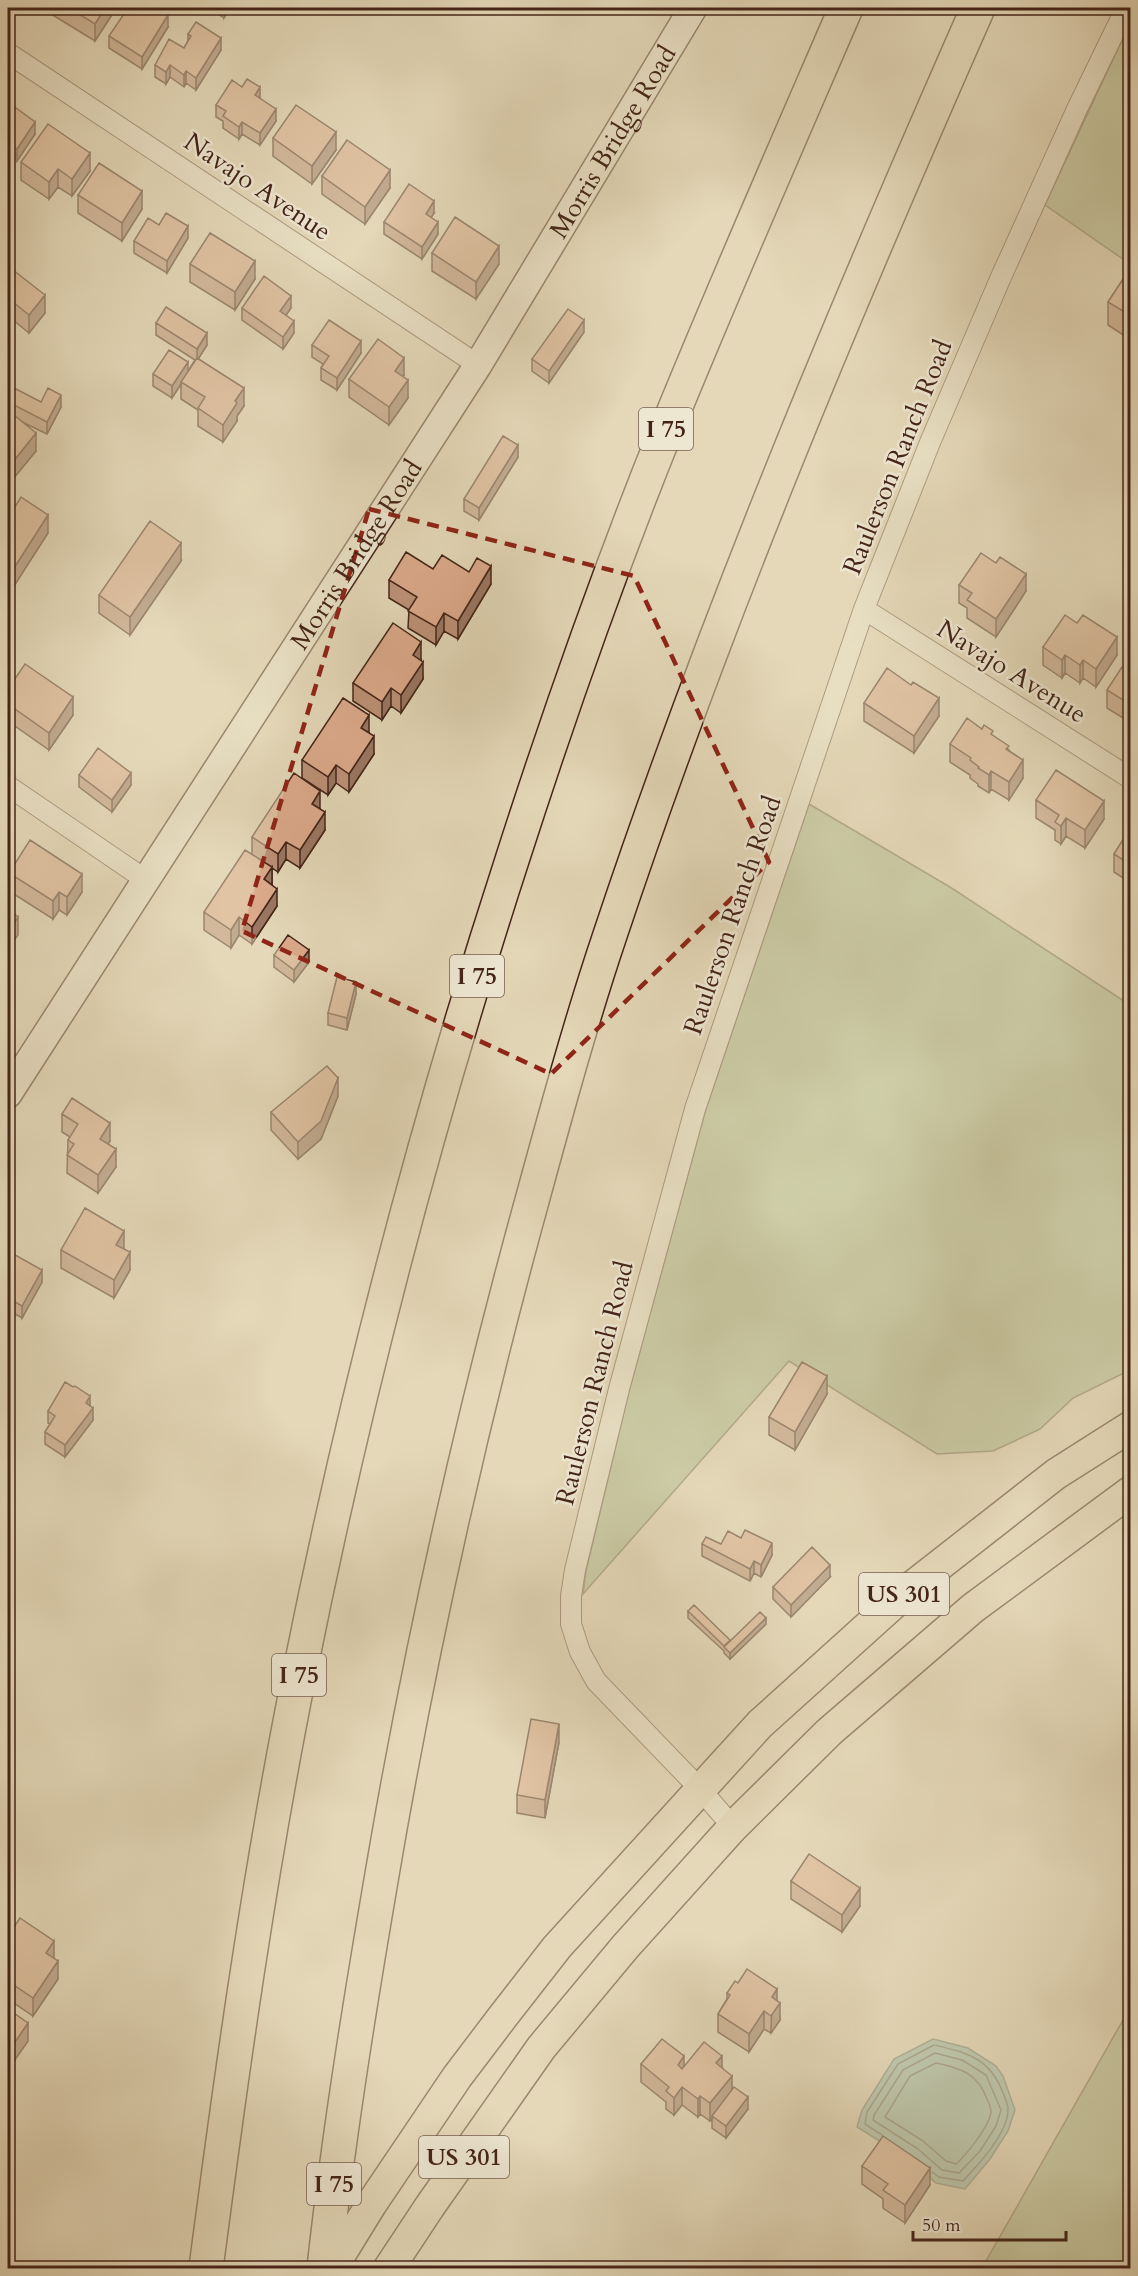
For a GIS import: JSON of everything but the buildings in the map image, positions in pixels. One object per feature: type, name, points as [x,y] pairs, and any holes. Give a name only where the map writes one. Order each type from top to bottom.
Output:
[{"type":"highway","name":"I 75","points":[[206,2268],[228,2100],[282,1769],[327,1540],[390,1274],[442,1091],[512,861],[604,593],[673,414],[846,8]]},
{"type":"highway","name":"I 75","points":[[324,2268],[357,2018],[412,1705],[456,1492],[507,1290],[553,1124],[598,973],[670,760],[802,421],[978,8]]},
{"type":"main road","name":"US 301","points":[[332,2268],[457,2077],[504,2014],[557,1947],[760,1724],[914,1585],[1056,1474],[1131,1427]]},
{"type":"main road","name":"US 301","points":[[389,2268],[430,2206],[548,2040],[625,1947],[733,1827],[829,1732],[973,1608],[1131,1492]]},
{"type":"street","name":"Morris Bridge Road","points":[[8,1094],[478,365],[693,8]]},
{"type":"street","name":"Raulerson Ranch Road","points":[[733,1827],[700,1789],[596,1681],[580,1652],[571,1624],[575,1570],[619,1389],[695,1109],[864,609],[931,440],[1001,277],[1126,8]]},
{"type":"street","name":"Navajo Avenue","points":[[8,52],[478,365]]},
{"type":"street","name":"Navajo Avenue","points":[[864,609],[1131,778]]},
{"type":"street","points":[[8,786],[146,880]]},
{"type":"highlighted area","points":[[369,509],[634,576],[769,862],[551,1074],[242,931]]},
{"type":"shaded area","points":[[1130,23],[1130,264],[1045,205]]},
{"type":"shaded area","points":[[809,804],[950,887],[1130,1005],[1130,1370],[1073,1398],[1040,1429],[993,1451],[937,1454],[789,1361],[583,1594],[586,1571],[629,1391],[705,1112]]},
{"type":"shaded area","points":[[1130,2008],[1130,2268],[982,2268],[1119,2027]]},
{"type":"water","points":[[933,2039],[968,2048],[996,2066],[1003,2076],[1015,2110],[1008,2131],[990,2159],[965,2189],[936,2183],[910,2160],[857,2127],[862,2110],[894,2059]]}]
